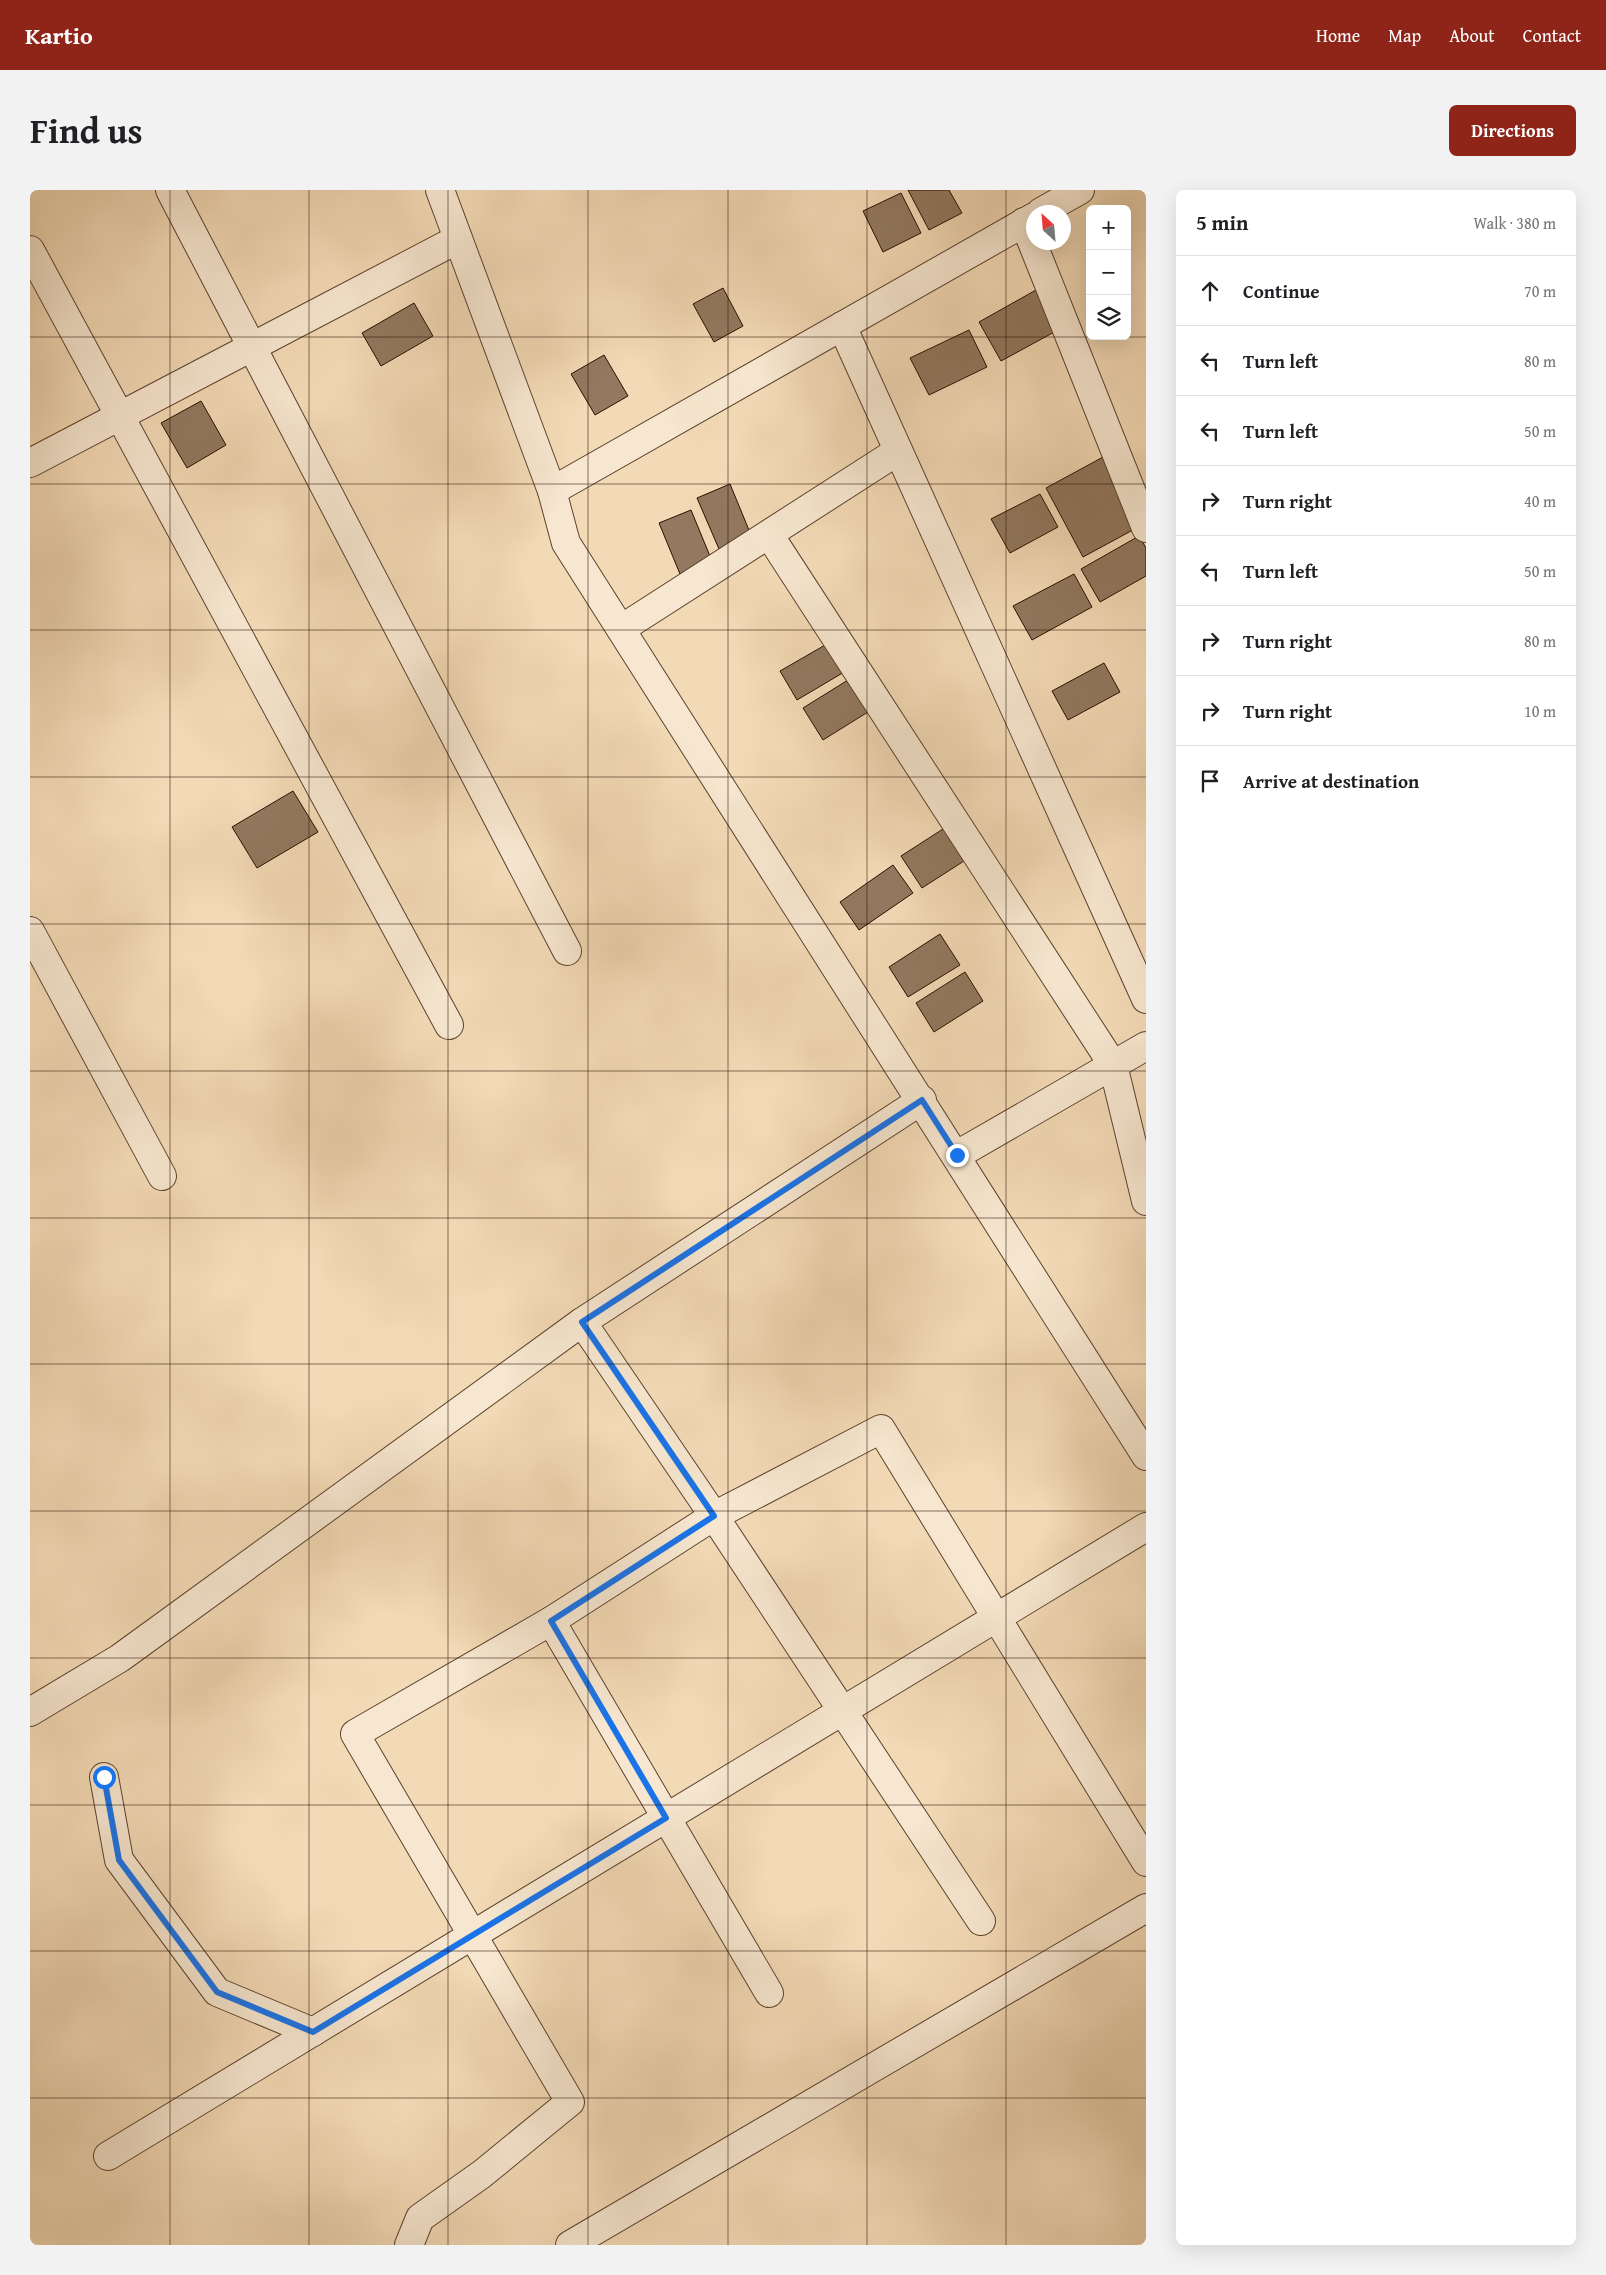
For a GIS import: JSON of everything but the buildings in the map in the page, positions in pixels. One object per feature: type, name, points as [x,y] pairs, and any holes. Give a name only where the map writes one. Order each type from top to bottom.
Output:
[{"type":"street","points":[[170,190],[567,951]]},
{"type":"street","points":[[440,190],[552,490],[566,543],[957,1155],[1146,1456]]},
{"type":"street","points":[[1054,205],[1080,190]]},
{"type":"street","points":[[552,490],[1026,221]]},
{"type":"street","points":[[30,463],[458,240]]},
{"type":"street","points":[[30,250],[449,1025]]},
{"type":"street","points":[[1045,250],[1146,528]]},
{"type":"street","points":[[842,326],[1146,999]]},
{"type":"street","points":[[621,629],[898,451]]},
{"type":"street","points":[[770,536],[1113,1065],[1146,1201]]},
{"type":"street","points":[[30,931],[162,1176]]},
{"type":"street","points":[[957,1155],[1146,1046]]},
{"type":"street","points":[[30,1712],[120,1658],[582,1322],[922,1100]]},
{"type":"street","points":[[582,1322],[714,1516],[841,1712],[981,1921]]},
{"type":"street","points":[[410,2245],[420,2218],[482,2174],[570,2102],[355,1734],[551,1621],[714,1516],[881,1429],[1146,1862]]},
{"type":"street","points":[[108,2156],[1146,1527]]},
{"type":"street","points":[[551,1621],[769,1993]]},
{"type":"street","points":[[104,1777],[119,1860],[217,1992],[313,2032]]},
{"type":"street","points":[[570,2245],[1146,1908]]},
{"type":"route","points":[[104,1777],[119,1860],[217,1992],[313,2032],[666,1818],[551,1621],[714,1516],[582,1322],[922,1100],[957,1155]]}]
